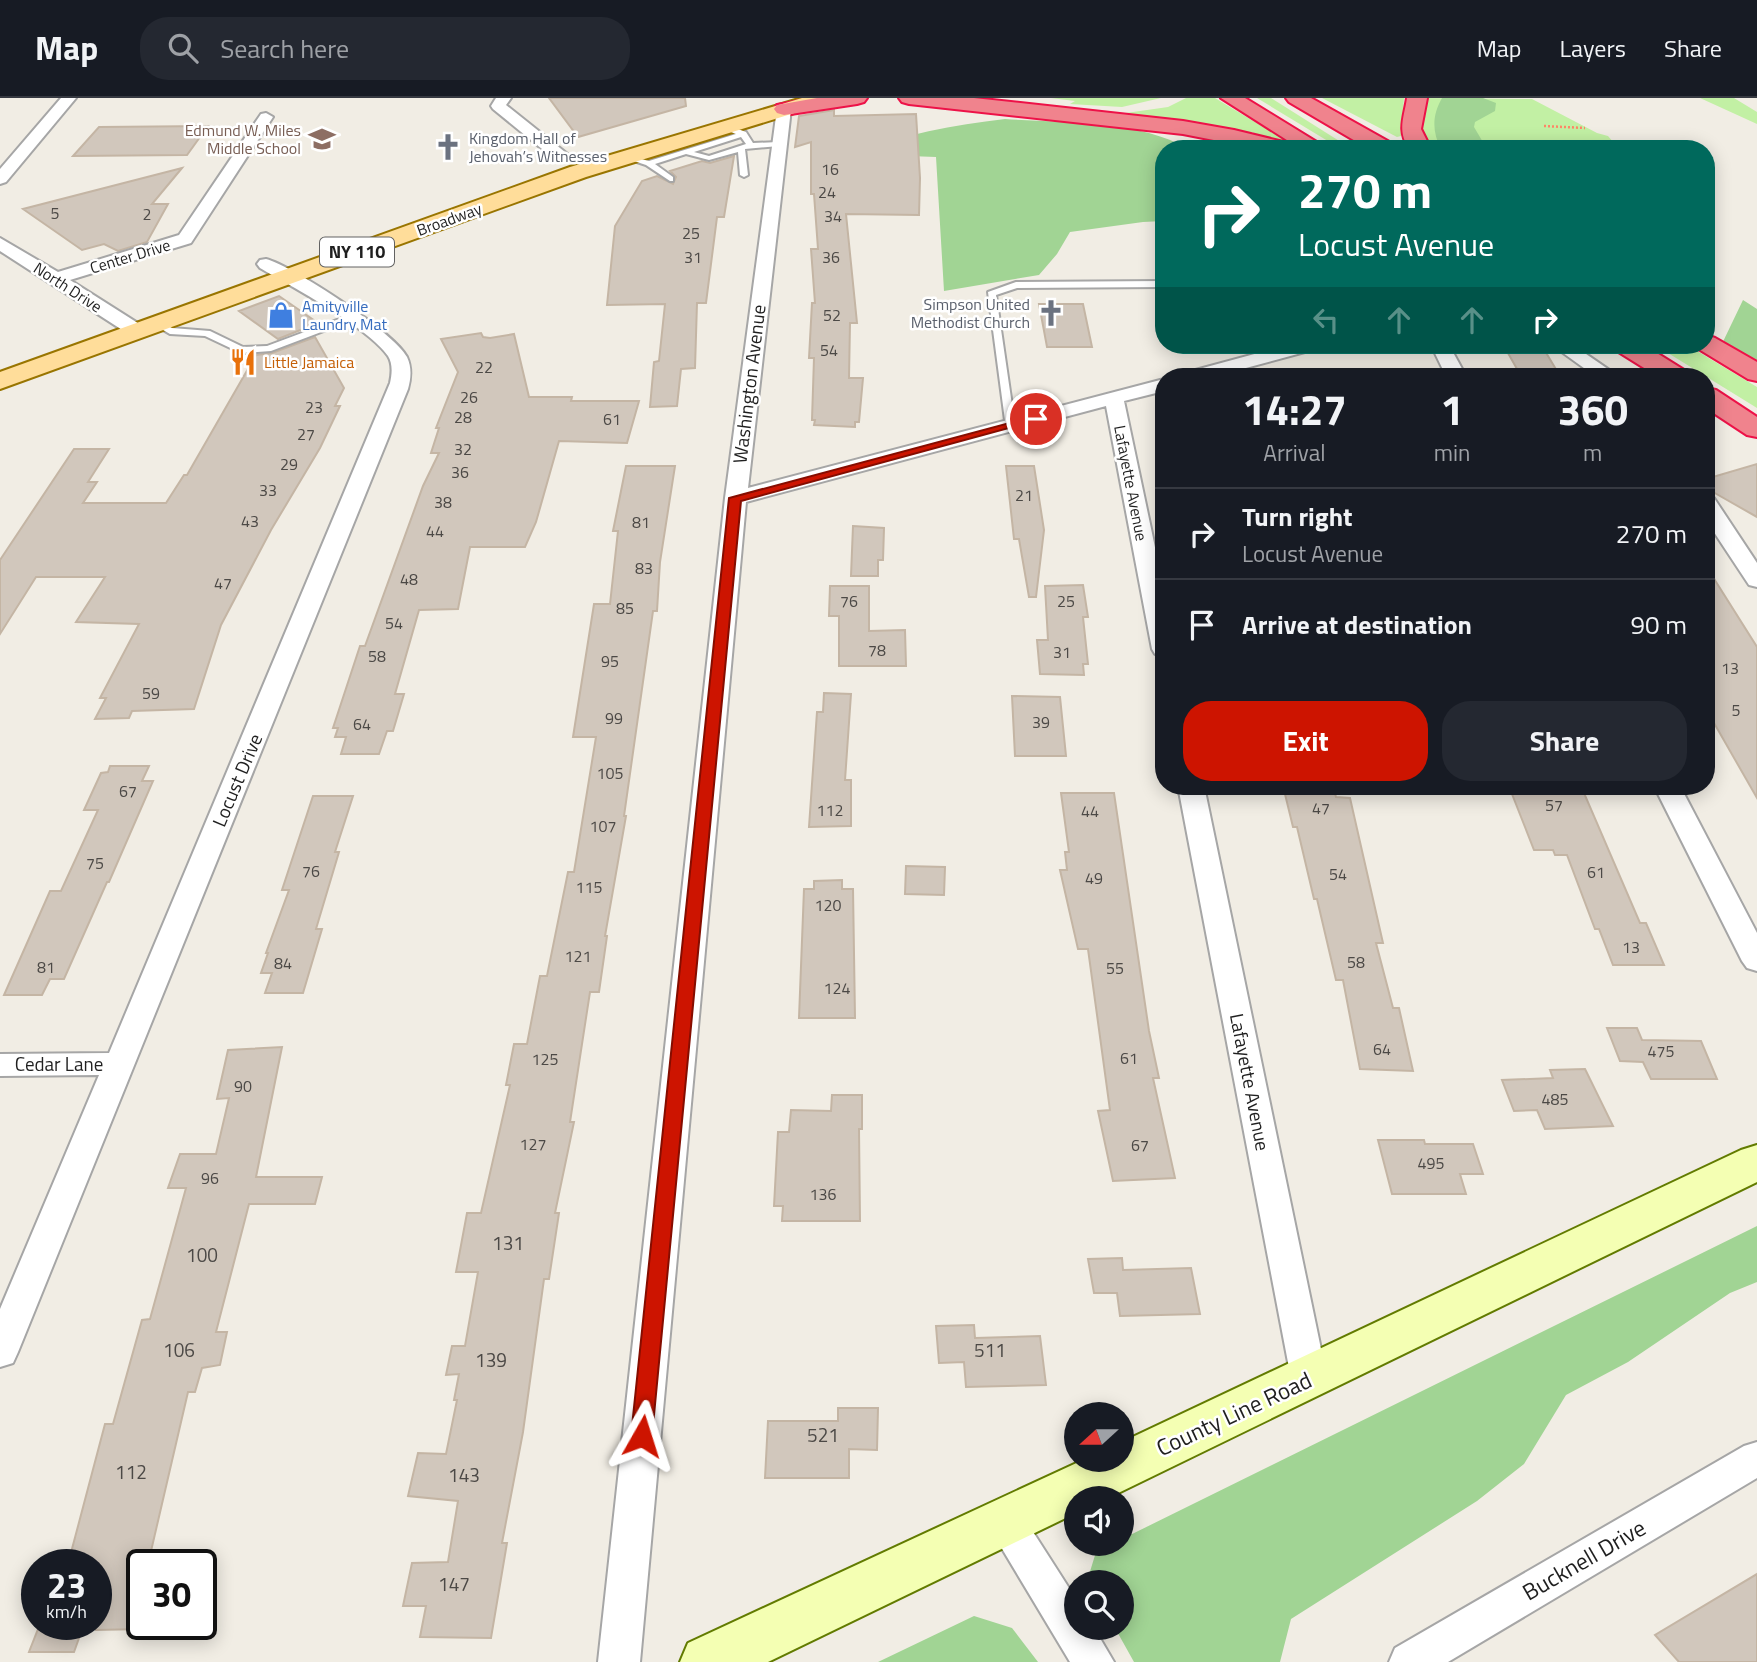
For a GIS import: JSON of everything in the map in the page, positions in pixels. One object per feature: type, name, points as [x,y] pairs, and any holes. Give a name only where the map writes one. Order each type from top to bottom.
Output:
[{"type":"highway","points":[[781,104],[857,98]]},
{"type":"highway","points":[[909,98],[971,102],[1079,117],[1194,128],[1257,140]]},
{"type":"highway","points":[[1016,98],[1090,109],[1118,110],[1153,104]]},
{"type":"highway","points":[[1231,98],[1302,140]]},
{"type":"highway","points":[[1296,98],[1369,140]]},
{"type":"highway","points":[[1414,140],[1409,123],[1417,98]]},
{"type":"highway","points":[[1715,348],[1757,373]]},
{"type":"highway","points":[[1640,354],[1662,368]]},
{"type":"highway","points":[[1715,402],[1757,429]]},
{"type":"main road","name":"Broadway","points":[[0,381],[136,324],[564,159],[781,104],[823,98]]},
{"type":"main road","name":"Broadway","points":[[0,358],[136,324],[277,270],[626,157],[695,144],[733,130],[781,104]]},
{"type":"main road","name":"County Line Road","points":[[709,1662],[1757,1162]]},
{"type":"street","points":[[0,178],[69,98]]},
{"type":"street","points":[[496,101],[564,159]]},
{"type":"street","name":"Washington Avenue","points":[[619,1662],[736,498],[779,144],[781,104]]},
{"type":"street","name":"Center Drive","points":[[55,279],[185,239],[266,117]]},
{"type":"street","name":"North Drive","points":[[0,243],[55,279],[136,324]]},
{"type":"street","name":"Locust Drive","points":[[0,1352],[396,401],[403,376],[396,354],[376,336],[277,270]]},
{"type":"street","points":[[1218,368],[1258,354]]},
{"type":"street","points":[[1575,354],[1596,368]]},
{"type":"street","points":[[736,498],[1155,388]]},
{"type":"street","name":"Lafayette Avenue","points":[[1114,399],[1155,604]]},
{"type":"street","points":[[1715,517],[1757,580]]},
{"type":"street","points":[[1721,526],[1757,547]]},
{"type":"street","name":"Lafayette Avenue","points":[[1193,795],[1309,1378]]},
{"type":"street","points":[[1672,795],[1757,961]]},
{"type":"street","name":"Cedar Lane","points":[[0,1065],[119,1064]]},
{"type":"street","name":"Bucknell Drive","points":[[1410,1662],[1757,1458]]},
{"type":"street","points":[[1005,1522],[1093,1662]]},
{"type":"lane","points":[[733,130],[751,145]]},
{"type":"lane","points":[[649,163],[695,144],[709,158],[751,145],[779,144]]},
{"type":"lane","points":[[741,148],[744,175]]},
{"type":"lane","points":[[626,157],[649,163],[670,179]]},
{"type":"lane","points":[[1010,426],[990,294],[1016,285],[1155,284]]},
{"type":"lane","points":[[136,324],[170,331],[207,333],[241,350],[268,348],[350,318]]},
{"type":"path","points":[[1544,127],[1586,128]]},
{"type":"green space","points":[[1051,98],[1161,98],[1122,107],[1070,104],[1075,101]]},
{"type":"green space","points":[[1186,98],[1215,98],[1285,140],[1255,136],[1253,132],[1244,134],[1126,113],[1168,107]]},
{"type":"green space","points":[[1257,98],[1271,98],[1338,140],[1326,140]]},
{"type":"green space","points":[[1322,98],[1404,98],[1401,136],[1397,137]]},
{"type":"green space","points":[[1423,98],[1532,99],[1611,140],[1424,140],[1418,129]]},
{"type":"green space","points":[[1442,98],[1483,98],[1496,103],[1495,111],[1475,122],[1474,127],[1482,140],[1438,140],[1434,124]]},
{"type":"green space","points":[[1700,98],[1734,98],[1757,112],[1757,124]]},
{"type":"green space","points":[[1005,119],[1076,122],[1123,127],[1170,140],[1155,140],[1155,221],[1070,232],[1057,254],[1039,275],[944,291],[936,157],[855,154],[928,131]]},
{"type":"green space","points":[[1743,300],[1757,309],[1757,373],[1719,350]]},
{"type":"green space","points":[[1670,354],[1702,354],[1757,387],[1757,408],[1715,382],[1715,368],[1692,368]]},
{"type":"green space","points":[[1757,1226],[1757,1282],[1730,1293],[1628,1362],[1566,1395],[1524,1464],[1477,1501],[1291,1619],[1280,1662],[1134,1662],[1122,1640],[1134,1640],[1134,1570],[1090,1570],[1095,1556],[1134,1556],[1134,1533]]},
{"type":"green space","points":[[974,1616],[1012,1628],[1038,1662],[878,1662]]},
{"type":"building","points":[[549,98],[685,98],[686,106],[578,137]]},
{"type":"building","points":[[834,110],[834,116],[916,114],[919,215],[846,214],[857,323],[850,323],[849,378],[863,378],[859,422],[855,422],[855,427],[814,425],[815,420],[812,420],[814,358],[809,358],[812,303],[815,303],[811,249],[818,249],[814,194],[811,194],[811,142],[795,147],[799,116]]},
{"type":"building","points":[[208,126],[187,155],[73,156],[99,127]]},
{"type":"building","points":[[734,156],[724,217],[717,217],[706,303],[697,303],[695,368],[681,369],[677,406],[650,407],[654,362],[659,361],[665,304],[607,305],[615,226],[642,181],[657,176],[673,184],[676,177],[670,171],[702,161],[710,163]]},
{"type":"building","points":[[182,168],[152,204],[168,204],[147,242],[118,251],[104,244],[82,250],[23,209]]},
{"type":"building","points":[[279,296],[318,323],[278,339],[239,311]]},
{"type":"building","points":[[1039,304],[1083,304],[1092,347],[1047,347]]},
{"type":"building","points":[[481,333],[483,337],[490,338],[514,334],[529,397],[572,397],[571,401],[639,401],[627,443],[559,441],[536,522],[525,547],[470,547],[458,609],[419,610],[395,694],[404,694],[393,731],[387,731],[379,754],[341,754],[346,737],[335,737],[338,728],[333,728],[360,646],[365,646],[423,486],[439,453],[431,453],[439,428],[436,428],[458,372],[441,339]]},
{"type":"building","points":[[315,337],[344,388],[335,406],[340,406],[320,448],[271,530],[221,625],[194,709],[132,711],[129,718],[95,719],[106,698],[100,698],[139,624],[76,622],[105,577],[36,577],[0,634],[0,560],[74,449],[109,449],[88,482],[97,482],[83,503],[166,503],[184,475],[187,475],[256,355],[272,353]]},
{"type":"building","points":[[1509,354],[1547,354],[1555,368],[1516,368]]},
{"type":"building","points":[[1757,464],[1757,517],[1715,493],[1715,476]]},
{"type":"building","points":[[626,466],[675,466],[660,562],[657,611],[653,611],[599,992],[590,992],[570,1122],[574,1122],[555,1213],[559,1213],[549,1279],[544,1279],[523,1432],[502,1543],[507,1543],[491,1638],[420,1637],[426,1606],[403,1606],[412,1563],[448,1562],[458,1501],[408,1496],[418,1453],[446,1454],[457,1400],[454,1400],[459,1374],[446,1375],[452,1346],[465,1346],[478,1272],[456,1272],[467,1213],[481,1213],[510,1085],[506,1085],[514,1044],[527,1044],[540,976],[547,976],[568,872],[574,872],[596,737],[573,737],[594,604],[610,604],[618,531],[613,531]]},
{"type":"building","points":[[1006,466],[1034,466],[1044,530],[1036,597],[1029,597],[1019,539],[1014,539]]},
{"type":"building","points":[[853,526],[884,528],[883,560],[878,560],[878,576],[851,576]]},
{"type":"building","points":[[1715,580],[1757,647],[1757,798],[1715,725]]},
{"type":"building","points":[[1083,585],[1088,617],[1083,617],[1088,664],[1083,664],[1084,675],[1040,674],[1037,640],[1048,640],[1045,586]]},
{"type":"building","points":[[830,586],[869,586],[869,631],[905,630],[906,666],[839,666],[839,616],[829,616]]},
{"type":"building","points":[[824,693],[851,694],[845,780],[851,780],[851,826],[809,827],[817,712],[823,712]]},
{"type":"building","points":[[1012,696],[1060,697],[1066,756],[1015,756]]},
{"type":"building","points":[[110,766],[149,766],[142,781],[153,781],[109,882],[64,979],[50,979],[42,995],[4,995],[50,891],[61,891],[98,810],[84,810],[101,773],[108,772]]},
{"type":"building","points":[[1061,793],[1114,793],[1149,1031],[1159,1078],[1153,1078],[1175,1178],[1113,1181],[1098,1111],[1110,1110],[1088,949],[1078,949],[1060,870],[1067,870],[1065,852],[1069,852]]},
{"type":"building","points":[[1285,795],[1335,795],[1350,798],[1383,943],[1376,943],[1393,1008],[1399,1008],[1413,1071],[1360,1069],[1343,980],[1336,980],[1297,827],[1293,827]]},
{"type":"building","points":[[1512,795],[1585,795],[1640,923],[1646,923],[1664,965],[1613,965],[1599,929],[1595,929],[1567,855],[1555,855],[1553,850],[1534,850]]},
{"type":"building","points":[[313,796],[353,796],[335,852],[339,852],[316,929],[322,929],[303,993],[265,993],[272,973],[261,973],[289,890],[282,890]]},
{"type":"building","points":[[906,866],[945,867],[944,895],[905,894]]},
{"type":"building","points":[[842,880],[842,889],[853,889],[855,1018],[799,1018],[804,889],[814,889],[814,881]]},
{"type":"building","points":[[1607,1028],[1637,1028],[1642,1040],[1701,1041],[1717,1079],[1651,1079],[1643,1062],[1620,1061]]},
{"type":"building","points":[[282,1047],[256,1177],[322,1177],[315,1204],[249,1204],[216,1332],[227,1332],[220,1365],[202,1368],[195,1392],[188,1392],[151,1549],[126,1549],[126,1629],[112,1630],[112,1549],[72,1549],[105,1424],[113,1424],[142,1320],[150,1319],[186,1188],[168,1188],[180,1154],[216,1154],[229,1098],[217,1099],[228,1050]]},
{"type":"building","points":[[1585,1069],[1613,1126],[1545,1129],[1537,1110],[1514,1111],[1502,1080],[1553,1078],[1550,1070]]},
{"type":"building","points":[[832,1095],[862,1095],[862,1129],[859,1129],[860,1221],[782,1221],[783,1206],[774,1206],[778,1132],[789,1132],[791,1110],[831,1111]]},
{"type":"building","points":[[1378,1140],[1473,1144],[1483,1174],[1460,1174],[1466,1194],[1392,1194]]},
{"type":"building","points":[[1122,1258],[1123,1270],[1191,1268],[1200,1314],[1120,1316],[1117,1293],[1094,1293],[1088,1259]]},
{"type":"building","points":[[974,1325],[975,1338],[1040,1336],[1046,1385],[966,1387],[964,1362],[939,1363],[936,1326]]},
{"type":"building","points":[[838,1408],[878,1408],[877,1450],[849,1449],[849,1478],[765,1478],[768,1421],[838,1421]]},
{"type":"building","points":[[1757,1574],[1757,1662],[1679,1662],[1655,1635]]},
{"type":"building","points":[[34,1640],[78,1640],[74,1652],[29,1652]]},
{"type":"place","name":"Edmund W. Miles Middle School","points":[[322,139]]},
{"type":"place","name":"Kingdom Hall of Jehovah’s Witnesses","points":[[448,147]]},
{"type":"place","name":"Simpson United Methodist Church","points":[[1051,313]]},
{"type":"place","name":"Amityville Laundry Mat","points":[[281,315]]},
{"type":"place","name":"Little Jamaica","points":[[243,362]]},
{"type":"route","points":[[642,1436],[736,498],[1036,419]]}]
